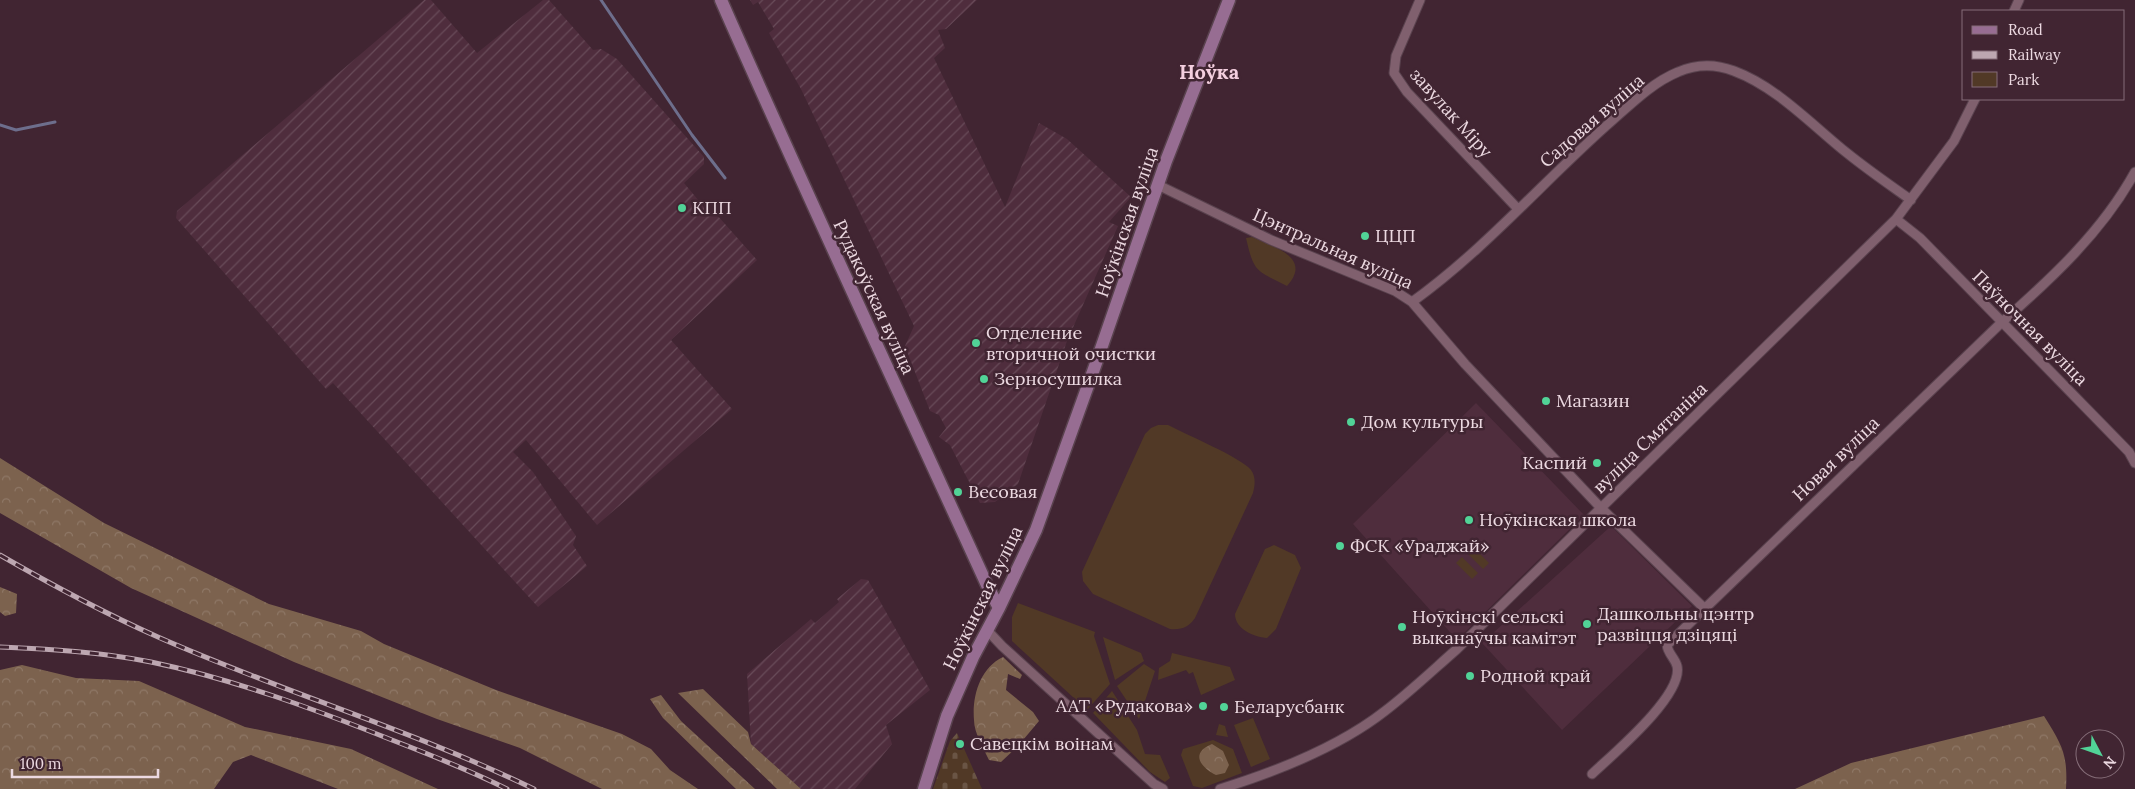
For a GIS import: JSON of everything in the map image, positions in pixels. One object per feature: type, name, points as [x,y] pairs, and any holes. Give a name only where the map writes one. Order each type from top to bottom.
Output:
[{"type":"main road","name":"Рудакоўская вуліца","points":[[721,0],[790,158],[987,585],[1000,608]]},
{"type":"main road","name":"Ноўкінская вуліца","points":[[924,789],[947,716],[1036,530],[1158,186],[1229,0]]},
{"type":"street","name":"завулак Міру","points":[[1420,0],[1396,56],[1394,73],[1407,92],[1518,209]]},
{"type":"street","name":"Садовая вуліца","points":[[1412,302],[1445,278],[1589,141],[1645,92],[1677,72],[1695,67],[1713,66],[1734,71],[1778,96],[1848,154],[1911,200]]},
{"type":"street","name":"вуліца Смятаніна","points":[[1220,789],[1258,777],[1336,742],[1384,712],[1457,649],[1896,219],[1954,141],[1974,100]]},
{"type":"street","name":"Новая вуліца","points":[[1592,774],[1658,711],[1675,681],[1677,666],[1668,653],[1667,645],[2001,323],[2040,289],[2108,216],[2135,172]]},
{"type":"street","name":"Цэнтральная вуліца","points":[[1158,186],[1271,240],[1395,291],[1412,302],[1465,364],[1601,508],[1704,608]]},
{"type":"street","name":"Паўночная вуліца","points":[[1896,219],[1920,238],[2129,452],[2135,463]]},
{"type":"street","points":[[987,630],[1002,646],[1158,787]]},
{"type":"shaded area","points":[[424,0],[431,0],[477,53],[543,0],[549,0],[593,50],[601,49],[617,59],[704,157],[704,164],[684,183],[709,213],[717,215],[757,260],[671,340],[732,409],[597,525],[526,440],[513,452],[533,472],[576,536],[573,545],[587,566],[538,607],[333,383],[326,389],[176,218],[177,211]]},
{"type":"shaded area","points":[[750,0],[977,0],[946,29],[938,30],[945,48],[934,58],[1005,207],[1039,123],[1067,139],[1131,197],[1109,222],[1118,226],[1067,341],[1018,484],[995,502],[980,503],[950,445],[939,437],[946,428],[939,415],[930,411],[905,346],[914,326],[801,89],[769,33],[774,29],[758,2],[753,5]]},
{"type":"shaded area","name":"Ноўкінская школа","points":[[1476,403],[1584,515],[1457,640],[1353,524]]},
{"type":"shaded area","name":"Дашкольны цэнтр развіцця дзіцяці","points":[[1611,526],[1692,606],[1562,730],[1482,643]]},
{"type":"shaded area","points":[[861,579],[868,580],[930,690],[886,725],[892,744],[855,789],[801,789],[751,744],[747,674],[811,619],[815,623],[839,602],[837,599]]},
{"type":"green space","points":[[1252,237],[1279,249],[1293,260],[1294,276],[1287,286],[1263,273],[1254,264],[1246,238]]},
{"type":"green space","points":[[1158,425],[1168,425],[1237,459],[1251,470],[1255,484],[1253,493],[1195,618],[1188,626],[1178,629],[1170,629],[1093,594],[1083,581],[1082,572],[1145,434],[1151,428]]},
{"type":"green space","points":[[0,458],[104,523],[269,604],[361,631],[384,644],[496,690],[622,734],[651,749],[670,770],[698,789],[602,789],[520,748],[437,719],[294,662],[131,588],[0,513]]},
{"type":"green space","points":[[1274,545],[1295,555],[1301,568],[1276,629],[1267,638],[1257,636],[1242,628],[1238,624],[1235,614],[1265,549]]},
{"type":"green space","points":[[1473,547],[1489,563],[1483,569],[1467,553]]},
{"type":"green space","points":[[1462,557],[1478,573],[1472,579],[1456,563]]},
{"type":"green space","points":[[0,587],[17,594],[16,613],[5,616],[0,612]]},
{"type":"green space","points":[[1018,603],[1095,632],[1094,636],[1110,684],[1087,710],[1012,641],[1012,617]]},
{"type":"green space","points":[[1103,637],[1141,653],[1144,661],[1115,680]]},
{"type":"green space","points":[[1172,653],[1230,667],[1235,680],[1201,695],[1193,672],[1189,674],[1186,670],[1158,680],[1159,668],[1170,661]]},
{"type":"green space","points":[[1003,657],[1022,675],[1020,679],[1008,674],[1006,690],[1033,712],[1039,721],[1018,746],[1001,762],[989,760],[980,741],[974,725],[974,702],[983,675],[988,668]]},
{"type":"green space","points":[[1144,664],[1155,671],[1139,719],[1117,686]]},
{"type":"green space","points":[[22,665],[76,678],[139,681],[245,727],[351,749],[438,789],[338,789],[251,755],[233,762],[214,789],[0,789],[0,670]]},
{"type":"green space","points":[[703,689],[748,732],[751,744],[801,789],[777,789],[678,693]]},
{"type":"green space","points":[[1112,691],[1137,730],[1145,754],[1160,755],[1170,778],[1165,782],[1150,772],[1093,713]]},
{"type":"green space","points":[[661,695],[681,721],[755,789],[736,789],[663,718],[650,699]]},
{"type":"green space","points":[[2044,716],[2065,758],[2066,789],[1795,789],[1851,763]]},
{"type":"green space","points":[[1253,718],[1270,759],[1251,767],[1234,725]]},
{"type":"green space","points":[[1219,724],[1225,726],[1228,737],[1216,735]]},
{"type":"green space","points":[[957,733],[982,789],[933,789],[950,741]]},
{"type":"green space","points":[[1213,740],[1233,749],[1242,773],[1202,788],[1193,786],[1181,755],[1183,749]]},
{"type":"green space","points":[[1212,744],[1223,751],[1229,765],[1225,773],[1216,775],[1210,772],[1200,760],[1201,752]]},
{"type":"waterway","points":[[601,0],[692,135],[725,178]]},
{"type":"waterway","points":[[0,125],[16,130],[55,122]]},
{"type":"railway","points":[[0,555],[78,598],[158,637],[252,676],[394,729],[534,789]]},
{"type":"railway","points":[[0,647],[94,653],[151,662],[212,677],[333,717],[450,763],[507,789]]},
{"type":"place","name":"КПП","points":[[682,208]]},
{"type":"place","name":"ЦЦП","points":[[1365,236]]},
{"type":"place","name":"Отделение вторичной очистки","points":[[976,343]]},
{"type":"place","name":"Зерносушилка","points":[[984,379]]},
{"type":"place","name":"Магазин","points":[[1546,401]]},
{"type":"place","name":"Дом культуры","points":[[1351,422]]},
{"type":"place","name":"Каспий","points":[[1597,463]]},
{"type":"place","name":"Весовая","points":[[958,492]]},
{"type":"place","name":"Ноўкінская школа","points":[[1469,520]]},
{"type":"place","name":"ФСК «Ураджай»","points":[[1340,546]]},
{"type":"place","name":"Дашкольны цэнтр развіцця дзіцяці","points":[[1587,624]]},
{"type":"place","name":"Ноўкінскі сельскі выканаўчы камітэт","points":[[1402,627]]},
{"type":"place","name":"Родной край","points":[[1470,676]]},
{"type":"place","name":"ААТ «Рудакова»","points":[[1203,706]]},
{"type":"place","name":"Беларусбанк","points":[[1224,707]]},
{"type":"place","name":"Савецкім воінам","points":[[960,744]]},
{"type":"district","name":"Ноўка","points":[[1209,72]]}]
